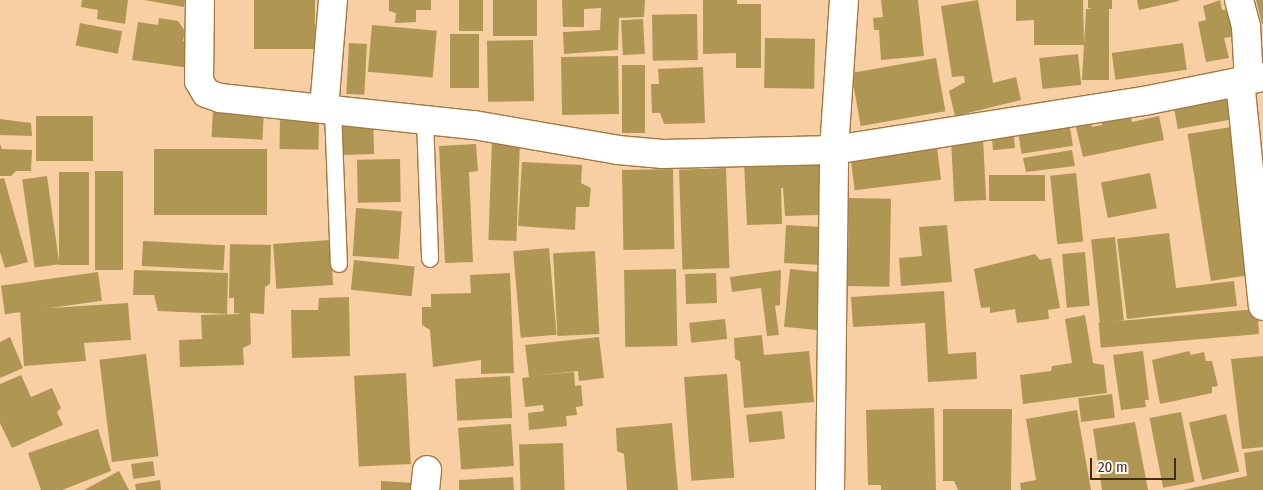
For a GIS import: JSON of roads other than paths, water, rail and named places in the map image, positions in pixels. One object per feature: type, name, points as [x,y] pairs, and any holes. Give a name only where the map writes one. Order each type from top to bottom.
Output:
[{"type":"street","points":[[200,0],[199,81],[206,93],[220,98],[474,125],[618,150],[663,154],[834,150],[1144,101],[1250,80]]},
{"type":"street","points":[[328,110],[333,0]]},
{"type":"street","points":[[830,490],[834,150],[844,0]]},
{"type":"street","points":[[1239,0],[1246,27],[1263,306]]},
{"type":"lane","points":[[328,110],[339,264]]},
{"type":"lane","points":[[425,120],[430,259]]}]
